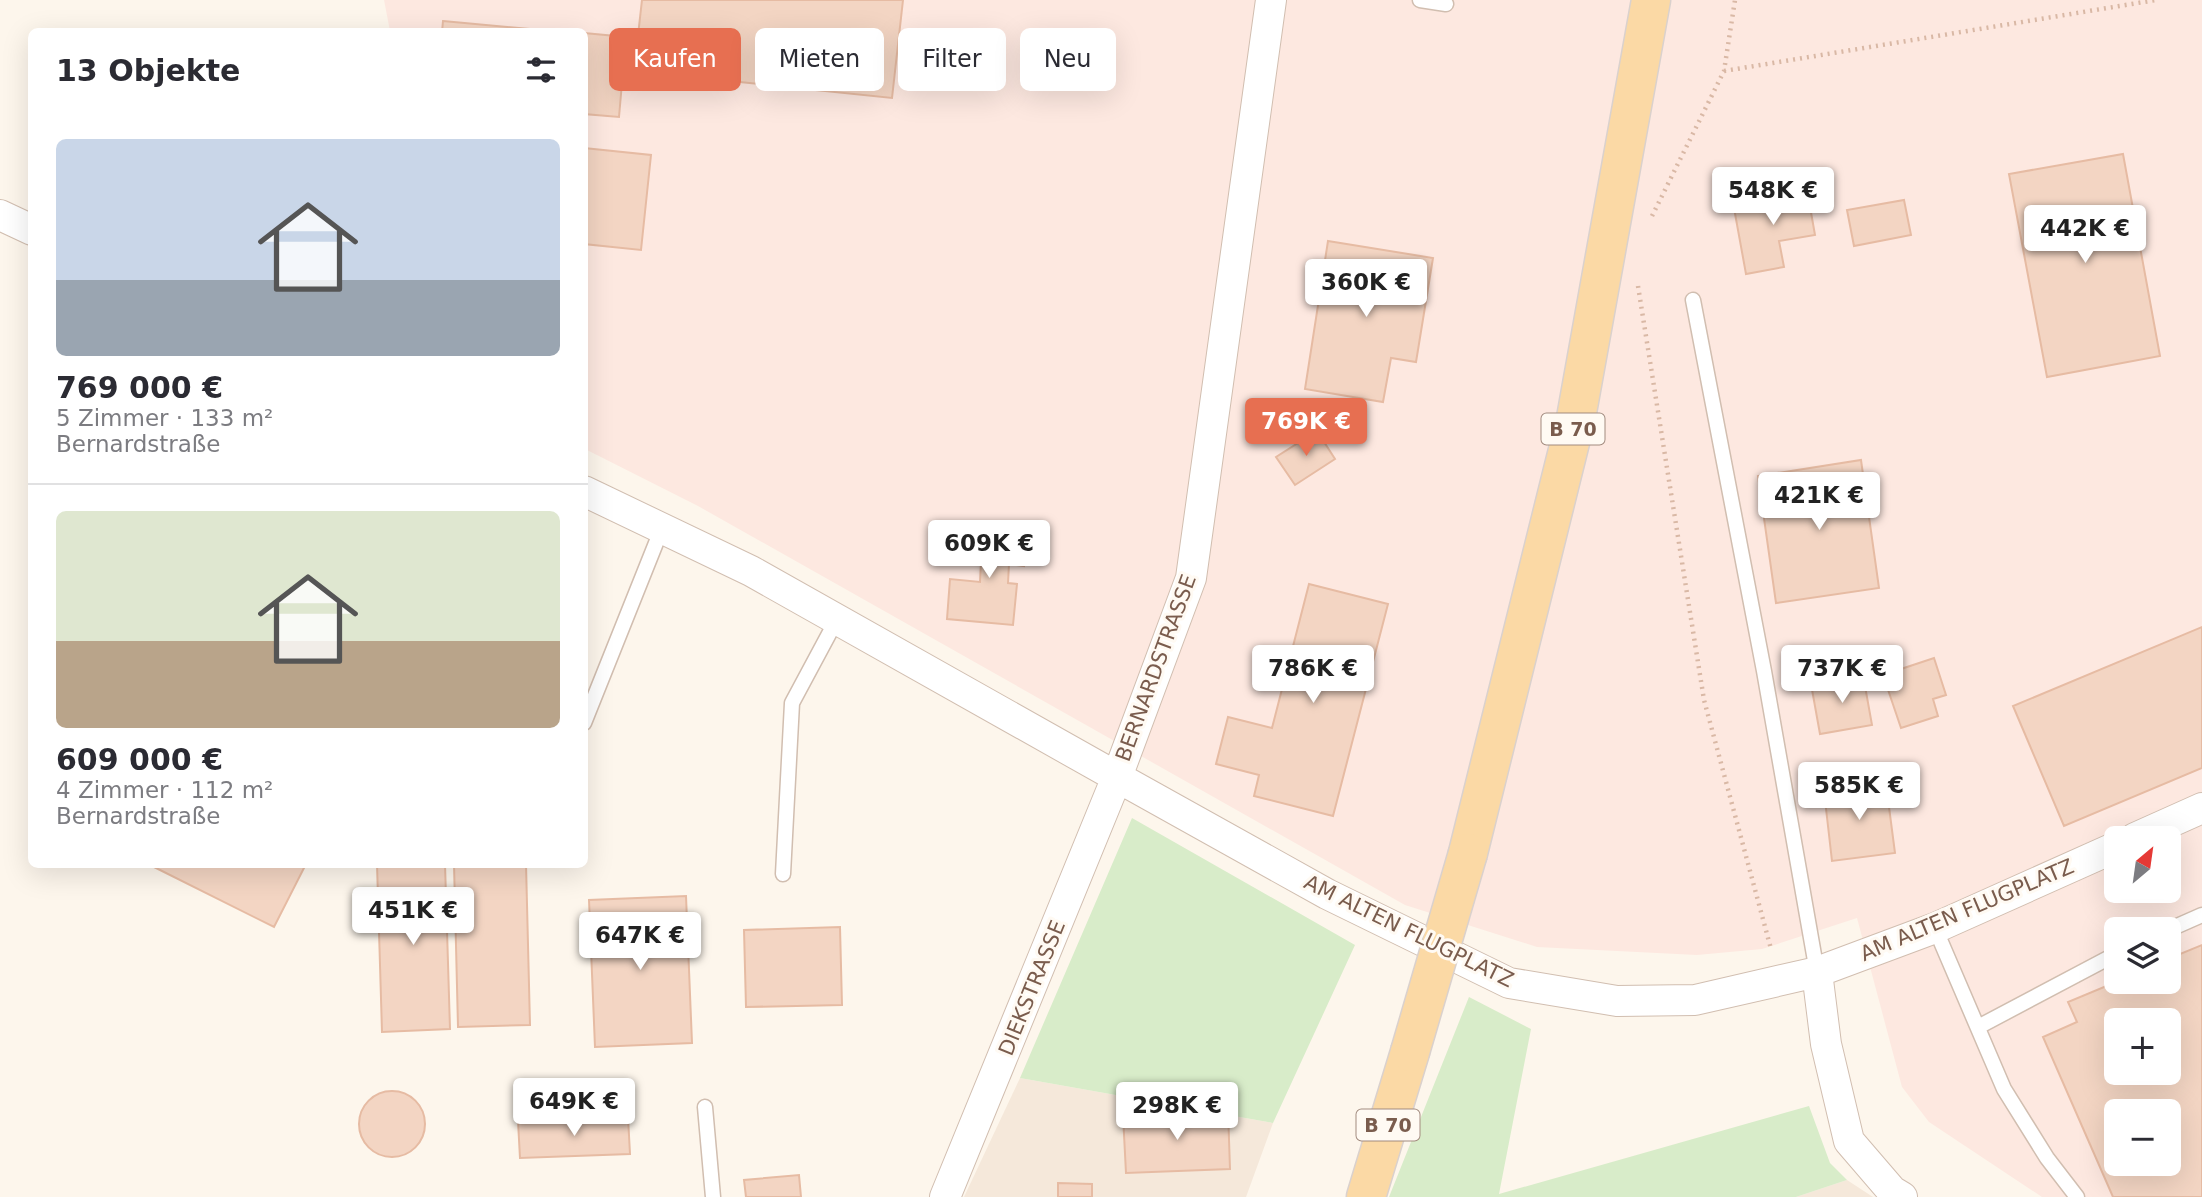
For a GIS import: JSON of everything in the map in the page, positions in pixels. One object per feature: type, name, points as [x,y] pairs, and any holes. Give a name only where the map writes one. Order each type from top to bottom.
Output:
[{"type":"main road","name":"B 70","points":[[1366,1197],[1468,853],[1576,418],[1651,0]]},
{"type":"street","name":"BERNARDSTRASSE","points":[[588,493],[751,571],[1117,777],[1191,578],[1271,0]]},
{"type":"street","points":[[0,215],[28,228]]},
{"type":"street","name":"AM ALTEN FLUGPLATZ","points":[[1117,777],[1328,894],[1508,983],[1617,1001],[1695,1000],[1817,972],[1935,928],[2104,852]]},
{"type":"street","name":"DIEKSTRASSE","points":[[945,1197],[1117,777]]},
{"type":"street","points":[[2162,826],[2202,808]]},
{"type":"street","points":[[1817,972],[1826,1044],[1849,1141],[1892,1191],[1902,1197]]},
{"type":"lane","points":[[1420,0],[1446,4]]},
{"type":"lane","points":[[1693,300],[1817,972]]},
{"type":"lane","points":[[588,713],[662,528]]},
{"type":"lane","points":[[783,874],[792,703],[837,619]]},
{"type":"lane","points":[[2181,924],[2202,915]]},
{"type":"lane","points":[[1935,928],[2004,1089],[2047,1158],[2077,1197]]},
{"type":"lane","points":[[1978,1027],[2104,960]]},
{"type":"lane","points":[[705,1107],[713,1197]]},
{"type":"path","points":[[1649,229],[1652,216],[1724,71],[1735,0]]},
{"type":"path","points":[[1724,71],[2156,0]]},
{"type":"path","points":[[1637,282],[1704,700],[1780,980]]},
{"type":"shaded area","points":[[384,0],[2202,0],[2202,1197],[2042,1197],[1929,1122],[1902,1087],[1857,918],[1762,949],[1697,955],[1537,947],[1405,905],[698,506],[588,451],[588,28],[389,28]]},
{"type":"shaded area","points":[[1020,1078],[1273,1123],[1246,1197],[964,1197]]},
{"type":"shaded area","points":[[1847,1180],[1873,1197],[1796,1197]]},
{"type":"green space","points":[[1132,818],[1355,945],[1273,1123],[1020,1078]]},
{"type":"green space","points":[[1469,997],[1531,1029],[1499,1194],[1809,1106],[1830,1163],[1847,1180],[1796,1197],[1389,1197]]},
{"type":"building","points":[[642,0],[903,0],[892,98],[825,91],[884,91],[884,28],[755,28],[755,84],[741,82],[741,28],[639,28]]},
{"type":"building","points":[[443,21],[519,28],[442,28]]},
{"type":"building","points":[[588,33],[609,35],[609,91],[621,91],[619,117],[588,114]]},
{"type":"building","points":[[588,148],[651,155],[641,250],[588,244]]},
{"type":"building","points":[[2123,154],[2160,356],[2047,377],[2009,174]]},
{"type":"building","points":[[1806,184],[1815,235],[1779,241],[1784,267],[1746,274],[1734,208],[1771,201],[1770,191]]},
{"type":"building","points":[[1904,200],[1911,235],[1854,246],[1847,210]]},
{"type":"building","points":[[1328,241],[1433,258],[1416,362],[1391,358],[1383,402],[1305,389]]},
{"type":"building","points":[[1317,431],[1335,459],[1295,485],[1276,457]]},
{"type":"building","points":[[1861,460],[1879,588],[1776,603],[1758,476]]},
{"type":"building","points":[[975,529],[1027,534],[1024,566],[1009,564],[1008,583],[1017,584],[1013,625],[947,619],[950,579],[980,582],[981,561],[973,560]]},
{"type":"building","points":[[1309,584],[1388,604],[1333,816],[1254,796],[1259,775],[1216,764],[1228,717],[1272,728]]},
{"type":"building","points":[[2202,627],[2202,768],[2064,826],[2013,706]]},
{"type":"building","points":[[1934,658],[1946,695],[1933,699],[1938,716],[1901,728],[1883,675]]},
{"type":"building","points":[[1863,675],[1872,725],[1820,734],[1811,684]]},
{"type":"building","points":[[1886,784],[1895,853],[1832,861],[1824,791]]},
{"type":"building","points":[[156,868],[304,868],[274,927]]},
{"type":"building","points":[[377,868],[445,868],[450,1029],[382,1032]]},
{"type":"building","points":[[454,868],[526,868],[530,1025],[458,1027]]},
{"type":"building","points":[[686,896],[692,1043],[595,1047],[589,900]]},
{"type":"building","points":[[840,927],[842,1005],[746,1007],[744,930]]},
{"type":"building","points":[[2202,945],[2202,1197],[2113,1197],[2043,1037],[2077,1022],[2068,1002],[2104,987],[2104,994],[2181,994],[2181,954]]},
{"type":"building","points":[[385,1091],[399,1091],[411,1096],[420,1105],[425,1124],[423,1137],[416,1148],[399,1157],[385,1157],[373,1152],[364,1143],[359,1131],[359,1117],[364,1105],[373,1096]]},
{"type":"building","points":[[1228,1110],[1230,1169],[1126,1173],[1123,1115]]},
{"type":"building","points":[[628,1117],[630,1154],[520,1158],[518,1121]]},
{"type":"building","points":[[799,1175],[801,1197],[746,1197],[744,1180]]},
{"type":"building","points":[[1058,1183],[1092,1184],[1092,1197],[1058,1197]]}]
